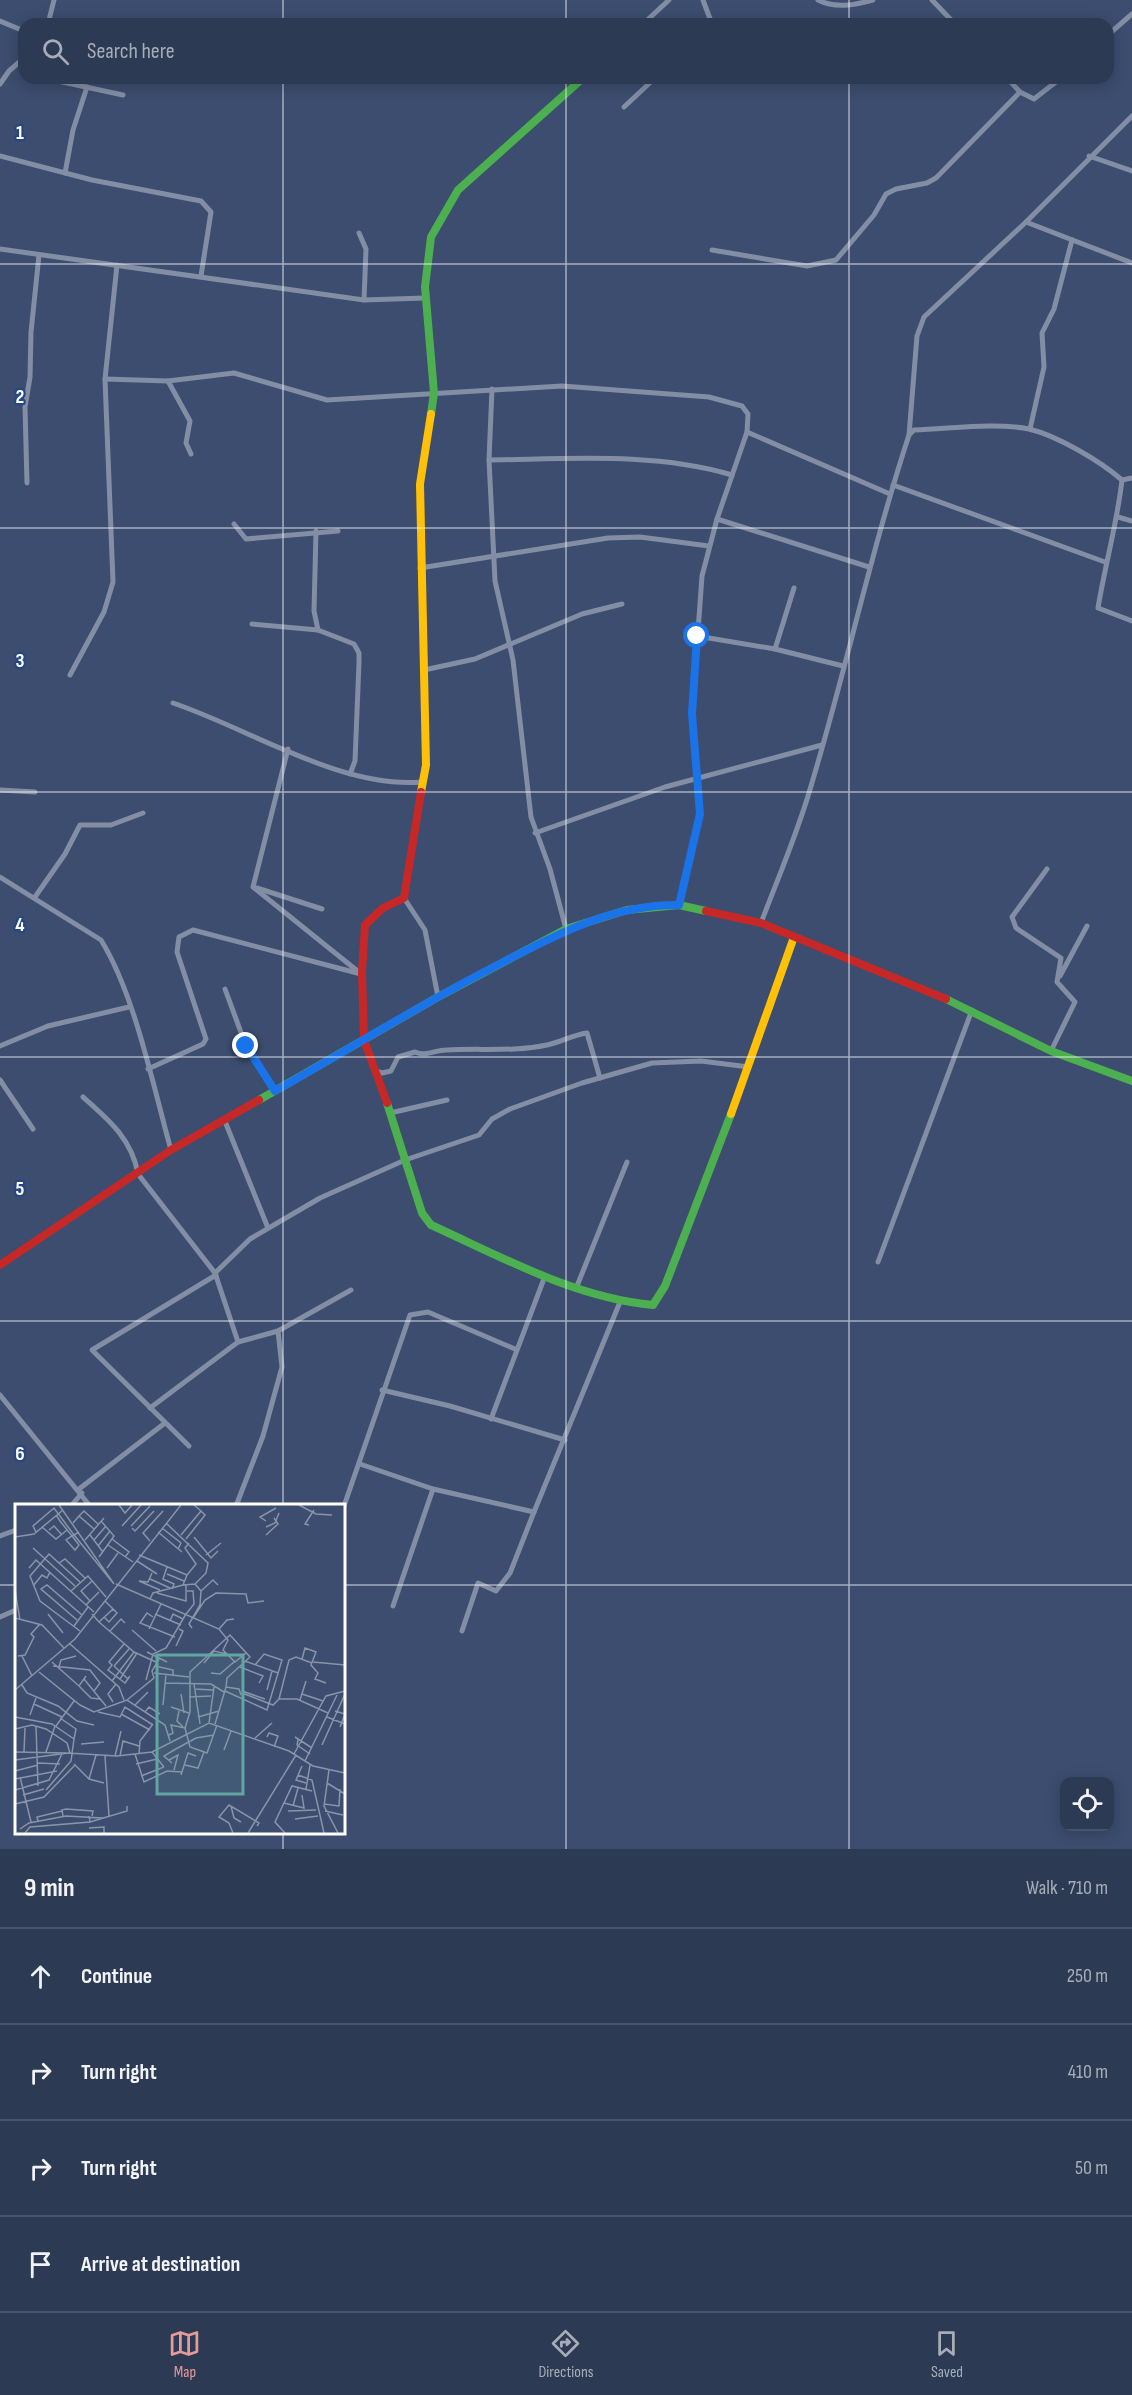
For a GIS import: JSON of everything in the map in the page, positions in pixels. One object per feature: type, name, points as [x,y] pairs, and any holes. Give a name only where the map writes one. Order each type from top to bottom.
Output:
[{"type":"street","points":[[50,18],[54,0]]},
{"type":"street","points":[[649,18],[669,0]]},
{"type":"street","points":[[703,0],[710,18]]},
{"type":"street","points":[[818,0],[832,5],[853,6],[873,0]]},
{"type":"street","points":[[932,0],[949,18]]},
{"type":"street","points":[[1114,30],[1132,14]]},
{"type":"street","points":[[0,21],[18,28]]},
{"type":"street","points":[[0,84],[9,71],[18,65]]},
{"type":"street","points":[[73,84],[123,95]]},
{"type":"street","points":[[438,997],[424,930],[404,898],[426,765],[420,484],[434,393],[425,298],[431,237],[458,190],[576,84]]},
{"type":"street","points":[[624,107],[649,84]]},
{"type":"street","points":[[1013,84],[1030,99],[1039,98],[1054,84]]},
{"type":"street","points":[[65,173],[73,130],[87,87]]},
{"type":"street","points":[[712,250],[807,266],[836,260],[874,215],[886,194],[896,189],[927,183],[936,178],[1020,92]]},
{"type":"street","points":[[761,923],[811,788],[869,567],[909,435],[917,336],[924,317],[1026,222],[1089,156],[1132,116]]},
{"type":"street","points":[[0,156],[146,192],[201,201],[211,212],[201,276]]},
{"type":"street","points":[[1089,156],[1132,171]]},
{"type":"street","points":[[1026,222],[1132,263]]},
{"type":"street","points":[[359,233],[366,249],[364,300]]},
{"type":"street","points":[[1030,429],[1044,367],[1042,333],[1054,309],[1072,240]]},
{"type":"street","points":[[0,249],[364,300],[425,298]]},
{"type":"street","points":[[27,483],[25,407],[30,376],[31,332],[39,255]]},
{"type":"street","points":[[70,675],[104,612],[113,582],[105,379],[117,265]]},
{"type":"street","points":[[105,379],[168,381],[234,373],[327,400],[562,386],[709,397],[742,406],[748,414],[747,432],[717,519],[702,576],[692,714],[699,778],[697,833],[679,905]]},
{"type":"street","points":[[168,381],[190,422],[186,443],[191,454]]},
{"type":"street","points":[[492,390],[489,460],[495,581],[513,660],[527,793],[536,833],[566,929]]},
{"type":"street","points":[[909,435],[914,430],[985,426],[1030,429],[1106,465],[1122,480]]},
{"type":"street","points":[[747,432],[890,494]]},
{"type":"street","points":[[489,460],[653,461],[698,465],[732,475]]},
{"type":"street","points":[[1122,480],[1132,478]]},
{"type":"street","points":[[1122,480],[1118,517],[1105,562],[1098,608],[1132,621]]},
{"type":"street","points":[[893,485],[1105,562]]},
{"type":"street","points":[[1118,517],[1132,521]]},
{"type":"street","points":[[717,519],[869,567]]},
{"type":"street","points":[[234,524],[246,539],[316,531],[338,531]]},
{"type":"street","points":[[316,531],[314,611],[318,630]]},
{"type":"street","points":[[420,568],[494,554],[629,537],[709,546]]},
{"type":"street","points":[[775,649],[795,588]]},
{"type":"street","points":[[424,670],[475,659],[582,614],[622,604]]},
{"type":"street","points":[[252,624],[318,630],[354,644],[359,653],[355,761],[350,774]]},
{"type":"street","points":[[697,636],[775,649],[843,666]]},
{"type":"street","points":[[173,703],[209,715],[350,774],[384,783],[423,782]]},
{"type":"street","points":[[536,833],[665,787],[822,745]]},
{"type":"street","points":[[253,887],[288,749]]},
{"type":"street","points":[[0,790],[35,792]]},
{"type":"street","points":[[35,897],[65,854],[80,825],[111,825],[143,813]]},
{"type":"street","points":[[1047,869],[1012,917],[1016,928],[1061,958],[1057,982]]},
{"type":"street","points":[[0,877],[101,940],[111,956],[129,1007],[171,1149]]},
{"type":"street","points":[[253,887],[322,909]]},
{"type":"street","points":[[253,887],[361,973]]},
{"type":"street","points":[[404,898],[383,908],[365,926],[361,973],[364,1040],[376,1070],[422,1213],[431,1225],[545,1276],[620,1302],[646,1306],[656,1303],[705,1187],[794,937]]},
{"type":"street","points":[[0,1265],[171,1149],[438,997],[566,929],[617,912],[679,905],[761,923],[972,1010],[1051,1051],[1132,1081]]},
{"type":"street","points":[[1057,982],[1087,926]]},
{"type":"street","points":[[148,1069],[203,1044],[206,1039],[177,952],[179,937],[186,931],[192,930],[361,973]]},
{"type":"street","points":[[1051,1051],[1075,1002],[1057,982]]},
{"type":"street","points":[[225,989],[246,1046],[275,1091]]},
{"type":"street","points":[[0,1046],[48,1026],[129,1007]]},
{"type":"street","points":[[878,1262],[972,1010]]},
{"type":"street","points":[[376,1070],[382,1073],[391,1071],[398,1057],[415,1052],[422,1055],[445,1050],[526,1048],[549,1044],[570,1035],[587,1033],[600,1078]]},
{"type":"street","points":[[189,1446],[92,1350],[215,1274],[250,1239],[320,1198],[405,1160],[479,1135],[492,1119],[510,1109],[652,1063],[701,1061],[749,1066]]},
{"type":"street","points":[[0,1080],[33,1129]]},
{"type":"street","points":[[83,1098],[117,1128],[137,1164],[138,1173],[215,1274],[238,1342]]},
{"type":"street","points":[[390,1113],[447,1100]]},
{"type":"street","points":[[224,1119],[268,1228]]},
{"type":"street","points":[[577,1286],[627,1162]]},
{"type":"street","points":[[491,1419],[515,1349],[545,1276]]},
{"type":"street","points":[[150,1408],[238,1342],[278,1331],[351,1290]]},
{"type":"street","points":[[462,1631],[478,1583],[496,1591],[510,1573],[620,1302]]},
{"type":"street","points":[[345,1504],[360,1464],[382,1390],[410,1315],[419,1312],[438,1316],[515,1349]]},
{"type":"street","points":[[237,1504],[263,1436],[282,1367],[278,1331]]},
{"type":"street","points":[[382,1390],[450,1406],[565,1440]]},
{"type":"street","points":[[0,1395],[89,1504]]},
{"type":"street","points":[[72,1504],[80,1491],[165,1423]]},
{"type":"street","points":[[360,1464],[433,1489],[534,1512]]},
{"type":"street","points":[[393,1606],[433,1489]]},
{"type":"street","points":[[0,1536],[15,1530]]},
{"type":"street","points":[[0,1617],[15,1610]]},
{"type":"traffic: fast","points":[[431,414],[434,393],[425,287],[431,237],[458,190],[576,84]]},
{"type":"traffic: fast","points":[[259,1100],[438,997],[566,929],[627,910],[679,905],[706,911]]},
{"type":"traffic: fast","points":[[946,999],[1051,1051],[1132,1081]]},
{"type":"traffic: fast","points":[[387,1103],[422,1213],[431,1225],[512,1263],[567,1285],[624,1301],[653,1305],[665,1286],[731,1114]]},
{"type":"traffic: slow","points":[[421,792],[426,765],[420,484],[431,414]]},
{"type":"traffic: slow","points":[[731,1114],[794,937]]},
{"type":"traffic: jam","points":[[387,1103],[364,1040],[362,972],[365,925],[383,908],[404,898],[421,792]]},
{"type":"traffic: jam","points":[[706,911],[761,923],[946,999]]},
{"type":"traffic: jam","points":[[0,1265],[171,1150],[259,1100]]},
{"type":"route","points":[[246,1046],[275,1091],[438,997],[566,929],[627,910],[679,905],[700,814],[699,778],[692,714],[697,636]]}]
